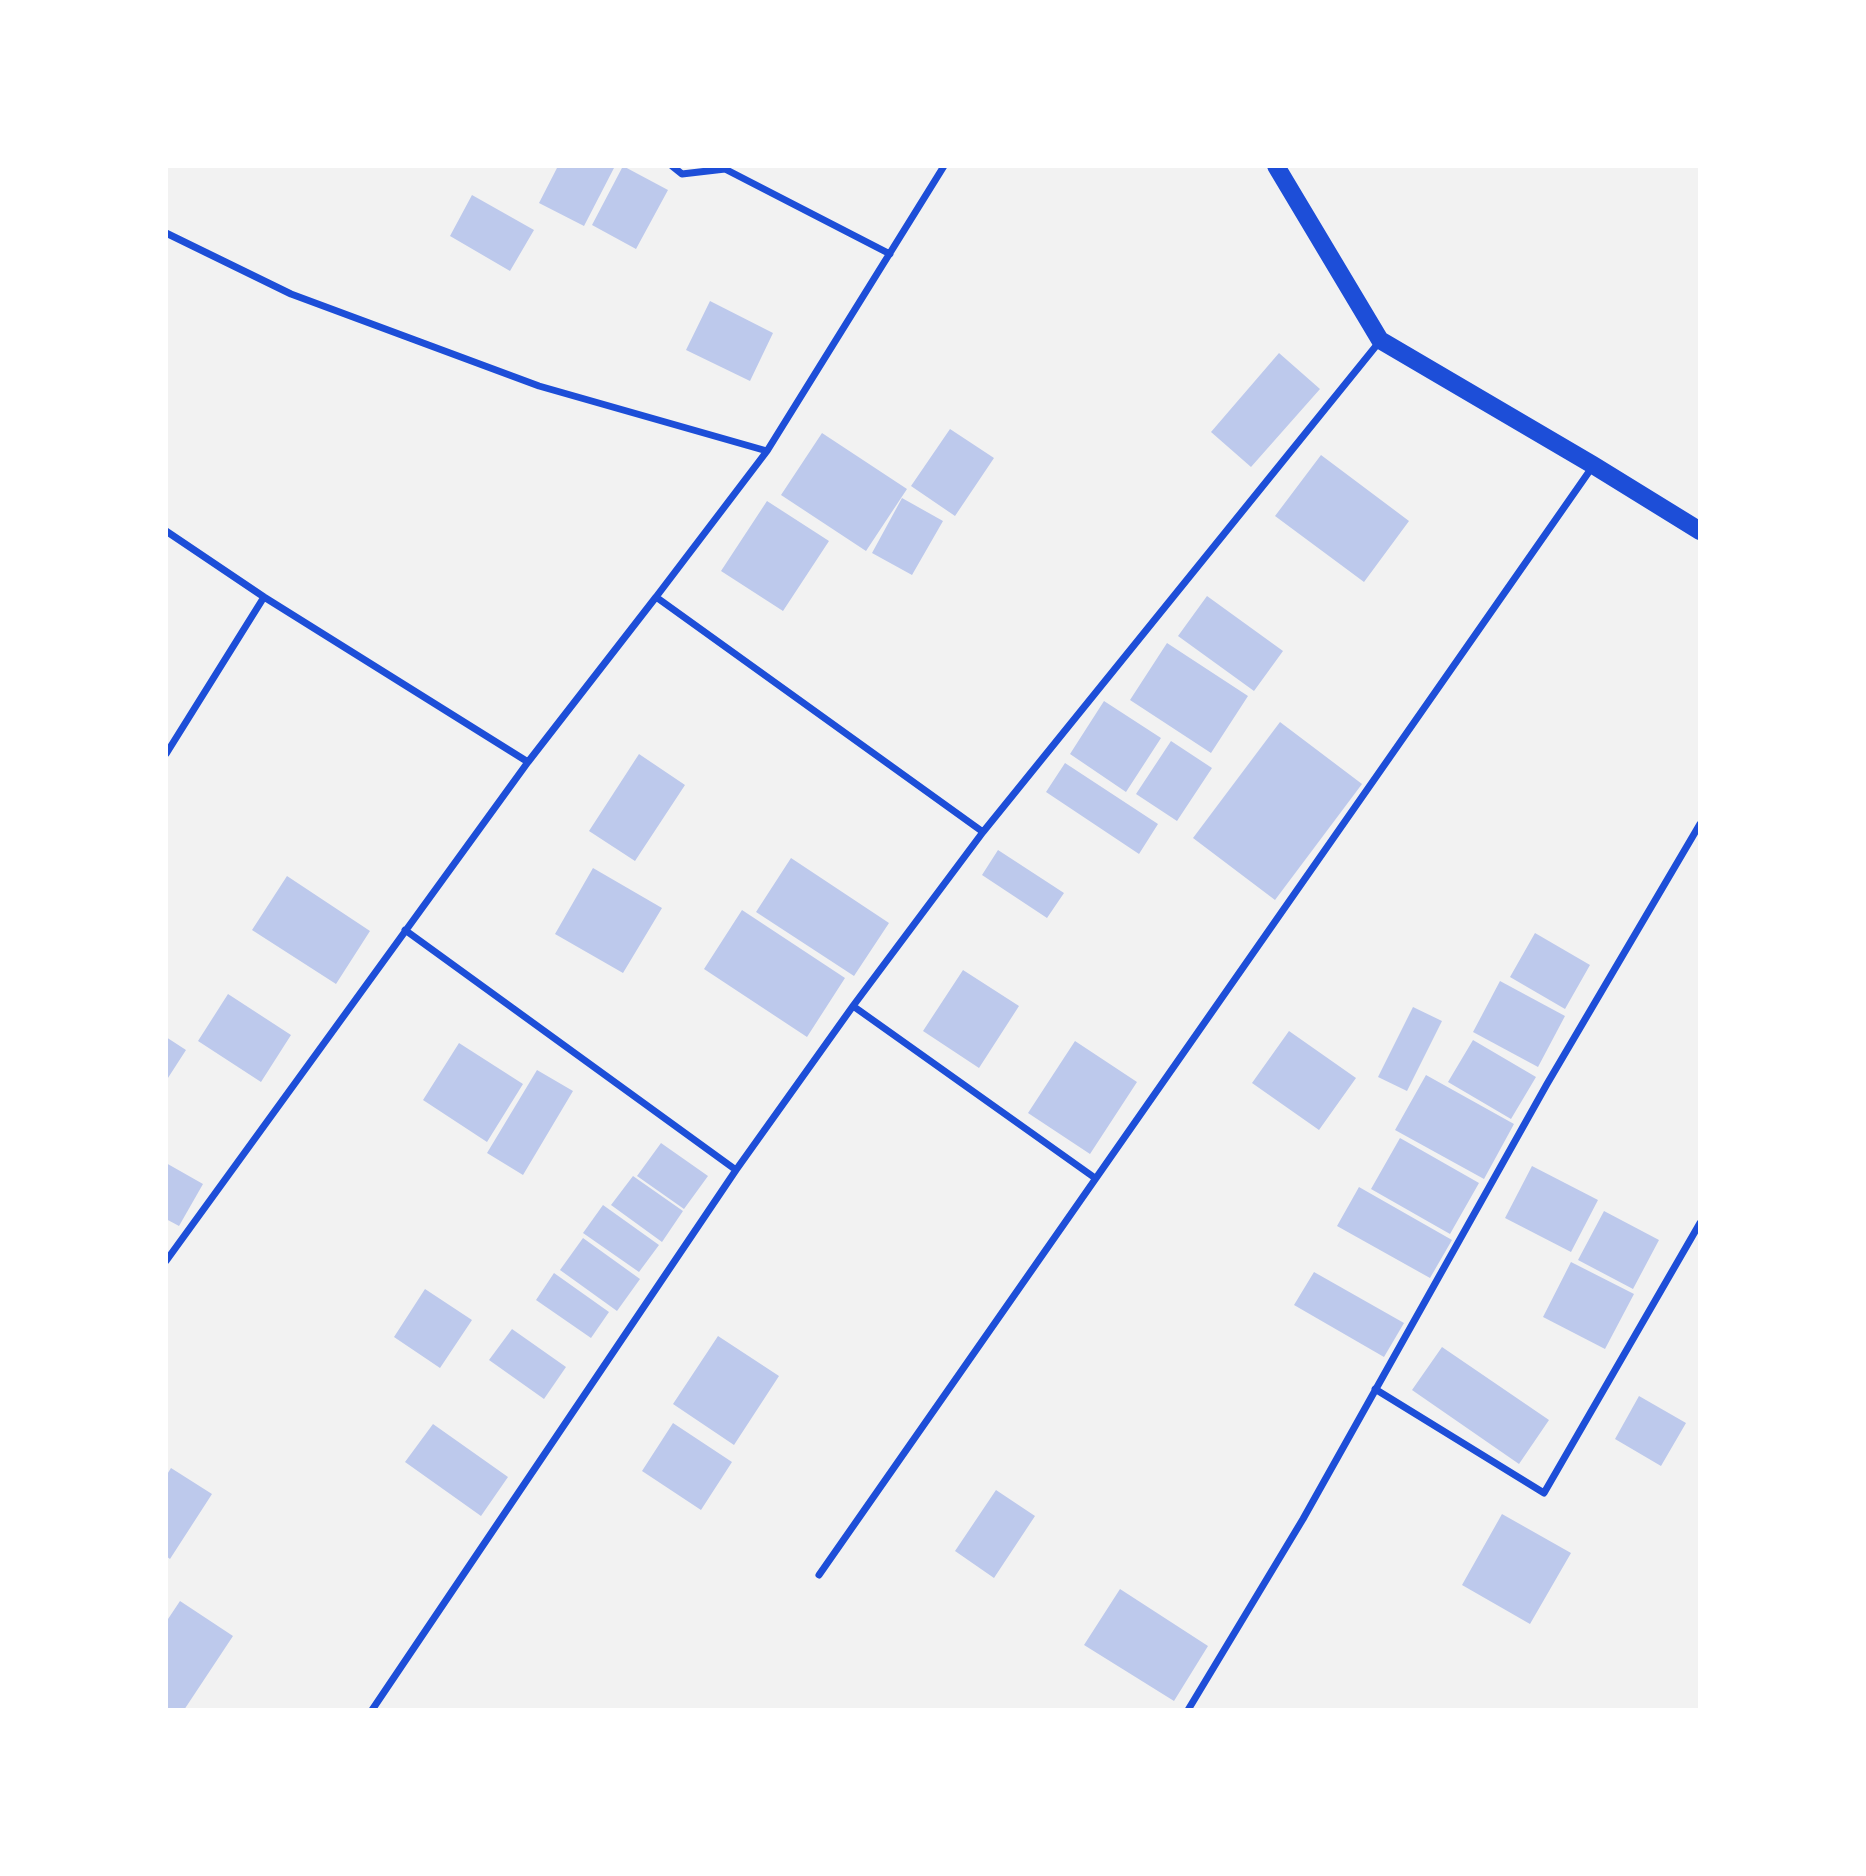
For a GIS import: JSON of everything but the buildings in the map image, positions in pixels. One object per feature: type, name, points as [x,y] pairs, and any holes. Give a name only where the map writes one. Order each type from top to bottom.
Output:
[{"type":"main road","points":[[1276,166],[1380,340],[1700,531]]},
{"type":"street","points":[[672,166],[682,174],[725,169],[890,254]]},
{"type":"street","points":[[166,1261],[528,762],[767,451],[944,166]]},
{"type":"street","points":[[166,233],[291,294],[539,386],[767,451]]},
{"type":"street","points":[[372,1710],[736,1170],[853,1006],[983,832],[1380,340]]},
{"type":"street","points":[[819,1575],[1593,465]]},
{"type":"street","points":[[166,531],[264,597],[528,762]]},
{"type":"street","points":[[166,754],[264,597]]},
{"type":"street","points":[[656,597],[983,832]]},
{"type":"street","points":[[1188,1710],[1303,1519],[1547,1084],[1700,824]]},
{"type":"street","points":[[405,930],[736,1170]]},
{"type":"street","points":[[853,1006],[1095,1178]]},
{"type":"street","points":[[1375,1389],[1544,1493],[1700,1223]]}]
